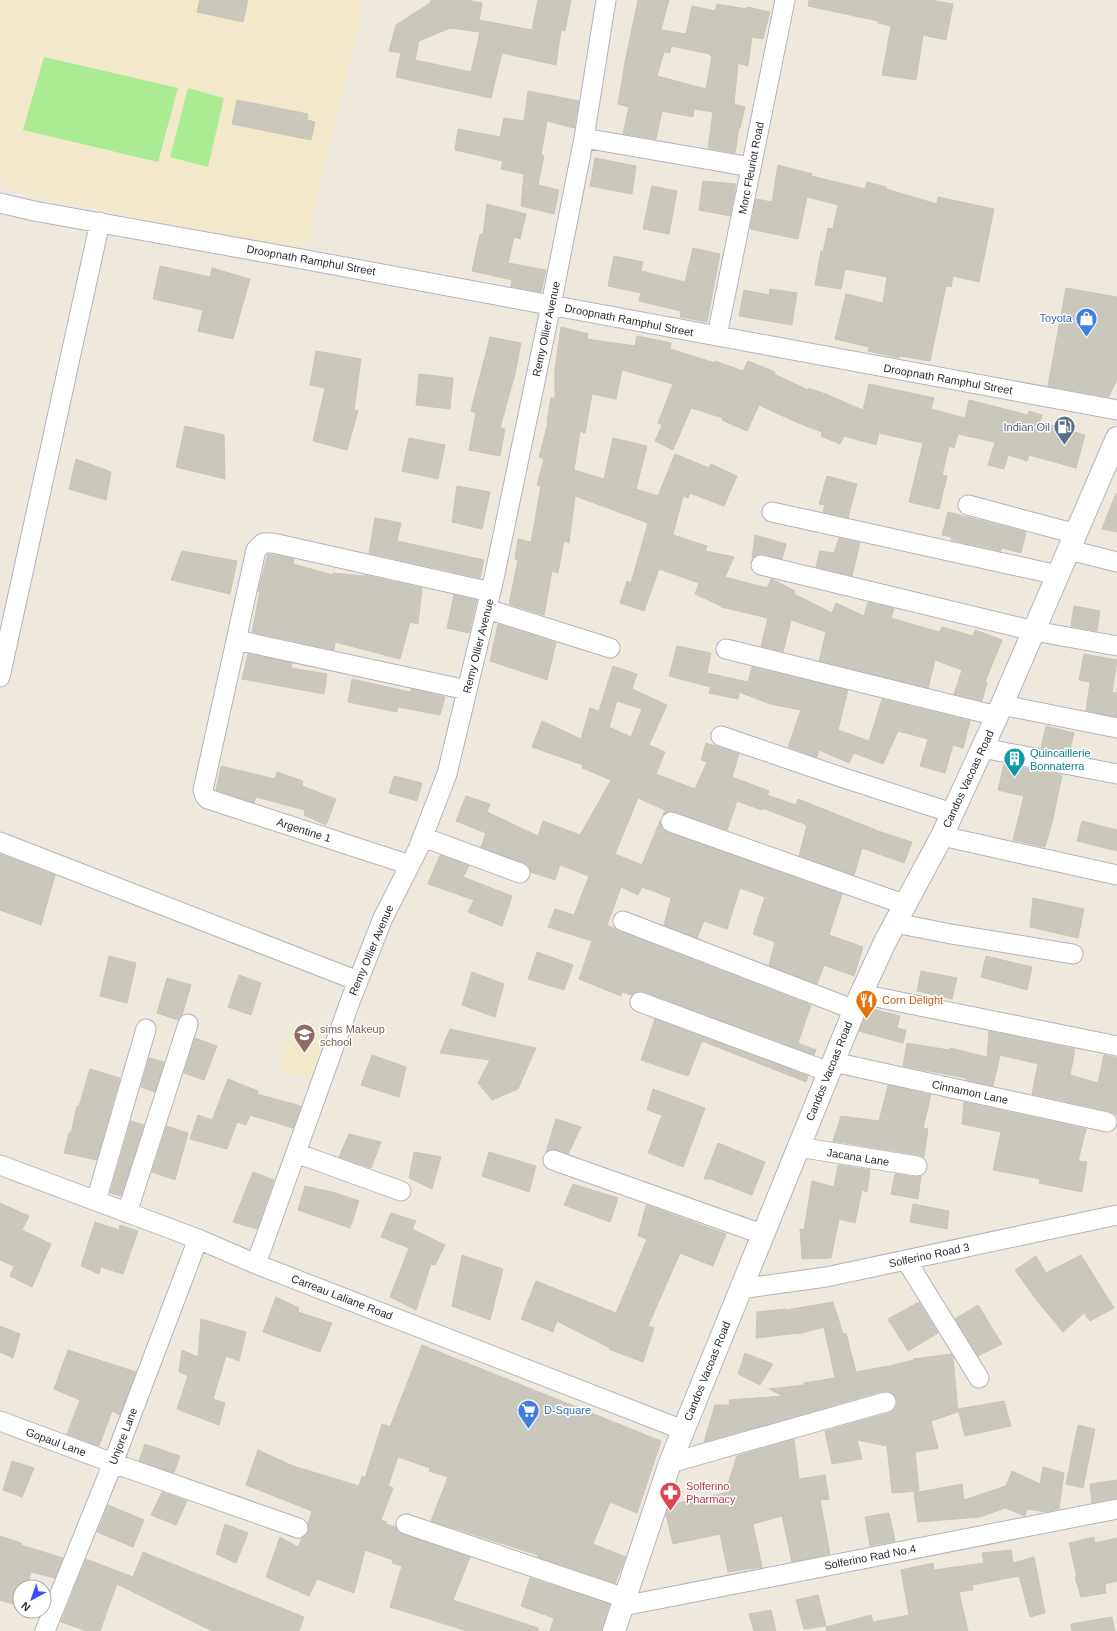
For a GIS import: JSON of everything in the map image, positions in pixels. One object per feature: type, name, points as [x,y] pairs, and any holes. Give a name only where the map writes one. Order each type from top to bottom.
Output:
[{"type":"main road","name":"Candos Vacoas Road","points":[[614,1631],[670,1463],[762,1234],[858,1002],[885,942],[942,836],[1000,710],[1117,438]]},
{"type":"street","name":"Remy Ollier Avenue","points":[[256,1264],[358,981],[383,918],[423,837],[447,774],[489,600],[551,305],[584,138],[606,0]]},
{"type":"street","name":"Morc Fleuriot Road","points":[[717,336],[785,0]]},
{"type":"street","points":[[584,138],[751,167]]},
{"type":"street","name":"Droopnath Ramphul Street","points":[[0,203],[34,211],[1117,410]]},
{"type":"street","points":[[0,677],[100,222]]},
{"type":"street","points":[[968,505],[1072,542],[1117,562]]},
{"type":"street","points":[[772,512],[1058,575]]},
{"type":"street","points":[[467,690],[236,640],[256,550],[263,543],[273,543],[489,600],[610,648]]},
{"type":"street","points":[[761,565],[1034,631],[1117,646]]},
{"type":"street","name":"Argentine 1","points":[[236,640],[203,790],[205,796],[208,799],[410,865]]},
{"type":"street","points":[[726,649],[1000,710],[1117,728]]},
{"type":"street","points":[[721,736],[952,813]]},
{"type":"street","points":[[982,748],[1117,774]]},
{"type":"street","points":[[671,822],[951,934],[1073,954]]},
{"type":"street","points":[[942,836],[1117,875]]},
{"type":"street","points":[[423,837],[520,873]]},
{"type":"street","points":[[0,842],[358,981]]},
{"type":"street","points":[[622,921],[858,1002],[1117,1046]]},
{"type":"street","name":"Cinnamon Lane","points":[[640,1002],[831,1067],[1106,1122]]},
{"type":"street","points":[[127,1212],[188,1024]]},
{"type":"street","points":[[96,1201],[146,1029]]},
{"type":"street","name":"Jacana Lane","points":[[798,1147],[917,1166]]},
{"type":"street","points":[[296,1153],[401,1191]]},
{"type":"street","points":[[553,1160],[762,1234]]},
{"type":"street","name":"Carreau Laliane Road","points":[[0,1165],[198,1239],[256,1264],[683,1430]]},
{"type":"street","name":"Solferino Road 3","points":[[740,1289],[826,1277],[1117,1215]]},
{"type":"street","name":"Unjore Lane","points":[[44,1631],[113,1463],[198,1239]]},
{"type":"street","points":[[906,1260],[979,1378]]},
{"type":"street","points":[[670,1463],[886,1402]]},
{"type":"street","name":"Gopaul Lane","points":[[0,1421],[113,1463],[298,1528]]},
{"type":"street","name":"Solferino Rad No.4","points":[[624,1602],[1117,1509]]},
{"type":"street","points":[[406,1524],[624,1602]]},
{"type":"shaded area","points":[[0,0],[364,0],[305,252],[31,196],[8,187],[0,182]]},
{"type":"shaded area","name":"sims Makeup school","points":[[293,1027],[331,1040],[315,1083],[278,1071]]},
{"type":"green space","points":[[44,57],[178,88],[158,162],[23,130]]},
{"type":"green space","points":[[188,88],[224,98],[208,167],[170,157]]},
{"type":"building","points":[[200,0],[248,0],[243,22],[197,12]]},
{"type":"building","points":[[431,0],[466,0],[482,3],[479,20],[532,30],[538,0],[571,0],[565,31],[561,30],[556,65],[502,53],[491,98],[396,77],[401,53],[389,51],[396,25],[430,3]],"holes":[[[450,28],[480,32],[471,72],[415,60],[419,41]]]},
{"type":"building","points":[[638,0],[669,0],[661,30],[686,34],[692,6],[715,11],[717,4],[746,9],[747,7],[770,12],[763,39],[752,37],[748,66],[738,63],[734,104],[745,107],[740,128],[739,127],[735,153],[708,148],[713,112],[694,109],[693,117],[662,111],[656,139],[623,134],[629,107],[618,104]],"holes":[[[671,46],[710,54],[710,56],[712,56],[706,89],[657,76],[664,52],[670,53]]]},
{"type":"building","points":[[809,0],[930,0],[953,4],[946,40],[923,35],[916,80],[882,75],[891,26],[878,23],[878,21],[808,6]]},
{"type":"building","points":[[528,91],[579,101],[574,128],[547,121],[541,155],[544,156],[538,185],[559,190],[554,214],[521,206],[524,174],[501,169],[503,161],[455,150],[458,129],[500,137],[504,118],[524,121]]},
{"type":"building","points":[[237,100],[308,114],[307,120],[315,122],[311,140],[232,124]]},
{"type":"building","points":[[595,158],[636,166],[632,194],[590,186]]},
{"type":"building","points":[[778,165],[812,174],[811,176],[865,189],[867,182],[937,204],[938,197],[994,209],[979,282],[953,276],[951,287],[946,286],[930,361],[900,356],[899,358],[868,351],[869,347],[835,339],[846,294],[883,303],[887,277],[845,269],[841,289],[815,285],[821,251],[823,252],[828,228],[833,229],[838,205],[807,197],[798,239],[750,229],[756,199],[772,202]]},
{"type":"building","points":[[703,181],[736,184],[730,216],[699,210]]},
{"type":"building","points":[[652,186],[677,191],[669,234],[643,229]]},
{"type":"building","points":[[487,204],[526,214],[520,239],[514,237],[508,263],[546,270],[541,292],[511,287],[512,280],[472,271],[480,234],[483,235]]},
{"type":"building","points":[[693,248],[720,254],[707,322],[680,317],[681,311],[639,301],[641,293],[608,286],[614,256],[643,262],[641,271],[685,282]]},
{"type":"building","points":[[160,266],[210,277],[212,268],[250,279],[233,339],[198,331],[203,310],[153,299]]},
{"type":"building","name":"Toyota","points":[[1066,288],[1117,297],[1117,379],[1109,397],[1048,386]]},
{"type":"building","points":[[770,289],[797,293],[792,325],[739,316],[744,290],[769,295]]},
{"type":"building","points":[[561,327],[588,334],[587,339],[635,346],[637,336],[671,343],[670,349],[715,363],[715,361],[743,371],[748,361],[775,372],[774,374],[808,390],[809,388],[863,410],[869,384],[934,398],[931,409],[965,418],[969,400],[1028,415],[1029,411],[1042,415],[1040,422],[1085,435],[1076,468],[1029,455],[1027,461],[1008,455],[1004,469],[988,465],[995,442],[958,434],[954,448],[949,446],[942,475],[947,476],[939,509],[909,502],[923,443],[879,433],[876,445],[844,436],[840,444],[821,436],[822,432],[759,405],[747,431],[722,420],[723,418],[691,408],[673,450],[655,441],[662,425],[658,423],[673,384],[622,370],[616,399],[592,394],[585,433],[580,431],[574,470],[604,479],[613,438],[647,446],[636,489],[658,496],[675,454],[709,468],[711,464],[737,476],[724,506],[690,493],[688,498],[683,496],[673,535],[707,546],[705,551],[734,557],[725,577],[767,588],[771,579],[774,580],[795,591],[794,594],[832,613],[836,603],[864,616],[868,602],[894,608],[891,618],[939,632],[942,627],[973,636],[975,630],[1002,640],[985,682],[987,682],[982,701],[954,694],[962,670],[935,660],[928,688],[819,661],[826,632],[791,620],[783,652],[761,646],[768,618],[721,607],[695,594],[699,583],[659,569],[644,611],[620,603],[627,581],[631,583],[648,523],[575,496],[569,543],[564,541],[558,573],[552,571],[544,615],[509,604],[518,560],[515,559],[518,539],[531,542],[541,486],[537,485],[544,459],[539,457],[548,423],[551,398],[555,398],[555,369]]},
{"type":"building","points":[[490,337],[521,343],[515,374],[500,428],[505,429],[500,456],[469,450],[476,413],[471,411]]},
{"type":"building","points":[[316,351],[361,359],[354,410],[358,411],[347,450],[313,441],[325,388],[310,385]]},
{"type":"building","points":[[419,374],[453,378],[450,409],[416,405]]},
{"type":"building","points":[[185,426],[224,435],[225,479],[176,467]]},
{"type":"building","points":[[409,438],[445,445],[438,479],[402,471]]},
{"type":"building","points":[[76,459],[111,472],[106,500],[69,489]]},
{"type":"building","points":[[827,476],[857,484],[848,518],[823,512],[825,505],[819,504]]},
{"type":"building","points":[[457,486],[490,492],[482,529],[452,522]]},
{"type":"building","points":[[1116,493],[1117,532],[1102,529]]},
{"type":"building","points":[[948,512],[1026,532],[1021,553],[1002,548],[1001,551],[951,540],[952,537],[942,535]]},
{"type":"building","points":[[375,518],[401,523],[397,541],[484,560],[480,578],[369,553]]},
{"type":"building","points":[[755,535],[786,544],[782,559],[763,554],[752,558]]},
{"type":"building","points":[[839,538],[860,543],[852,576],[816,567],[820,551],[834,553]]},
{"type":"building","points":[[182,551],[237,561],[230,594],[171,580]]},
{"type":"building","points":[[268,554],[294,559],[293,564],[333,575],[333,573],[364,575],[422,588],[418,624],[410,622],[400,659],[335,642],[334,650],[252,632],[260,591],[258,591]]},
{"type":"building","points":[[454,595],[477,600],[469,633],[447,628]]},
{"type":"building","points":[[1074,606],[1100,611],[1097,631],[1071,626]]},
{"type":"building","points":[[498,624],[556,643],[547,680],[490,661]]},
{"type":"building","points":[[677,646],[711,653],[707,673],[748,682],[752,667],[848,690],[838,730],[869,741],[882,699],[970,721],[963,748],[953,745],[945,773],[920,766],[928,739],[898,731],[883,764],[854,753],[849,763],[819,750],[817,757],[788,747],[801,710],[770,704],[739,692],[738,699],[709,693],[711,687],[669,676]]},
{"type":"building","points":[[248,654],[292,663],[291,668],[327,674],[324,694],[242,679]]},
{"type":"building","points":[[1084,654],[1117,660],[1112,692],[1117,693],[1117,717],[1086,711],[1090,682],[1079,680]]},
{"type":"building","points":[[613,666],[637,674],[632,689],[667,705],[649,745],[665,752],[656,774],[695,789],[707,762],[701,760],[706,743],[739,754],[732,777],[769,791],[767,795],[796,805],[798,799],[881,832],[912,842],[904,863],[862,848],[854,875],[799,856],[807,825],[762,808],[762,810],[737,801],[727,830],[675,812],[669,811],[663,815],[665,810],[638,798],[615,854],[642,865],[660,821],[662,829],[667,832],[842,894],[829,935],[863,947],[854,976],[824,965],[817,984],[769,965],[775,942],[753,934],[765,897],[740,888],[727,929],[704,921],[697,938],[664,925],[671,898],[642,887],[638,895],[621,887],[607,925],[619,931],[811,1005],[798,1043],[816,1050],[814,1055],[644,992],[638,991],[632,995],[622,992],[621,996],[579,979],[592,941],[548,927],[555,909],[574,915],[589,876],[560,865],[555,880],[531,872],[529,866],[524,863],[481,847],[486,833],[456,821],[466,796],[490,804],[487,812],[538,836],[543,821],[580,835],[611,780],[582,768],[583,765],[532,747],[542,721],[581,739],[590,708],[599,711]],"holes":[[[617,701],[642,709],[631,737],[609,727]]]},
{"type":"building","points":[[352,679],[410,692],[411,689],[445,697],[440,715],[398,707],[397,712],[348,702]]},
{"type":"building","points":[[1046,726],[1074,733],[1069,754],[1041,748]]},
{"type":"building","points":[[1004,764],[1062,775],[1053,819],[1045,847],[1013,840],[1024,796],[998,790]]},
{"type":"building","points":[[221,766],[275,779],[277,772],[303,781],[302,786],[336,799],[326,825],[304,815],[305,810],[256,797],[254,803],[216,790]]},
{"type":"building","points":[[394,776],[422,783],[417,801],[389,793]]},
{"type":"building","points":[[1082,821],[1117,830],[1117,851],[1077,841]]},
{"type":"building","points":[[0,854],[55,875],[41,925],[0,910]]},
{"type":"building","points":[[440,855],[469,866],[463,877],[512,896],[502,926],[468,912],[474,900],[428,884]]},
{"type":"building","points":[[1033,898],[1084,909],[1078,938],[1030,927]]},
{"type":"building","points":[[537,952],[573,965],[564,990],[528,979]]},
{"type":"building","points":[[109,956],[136,963],[127,1003],[100,996]]},
{"type":"building","points":[[986,956],[1032,967],[1027,990],[981,977]]},
{"type":"building","points":[[921,971],[957,978],[952,999],[917,991]]},
{"type":"building","points":[[472,972],[504,984],[495,1017],[462,1005]]},
{"type":"building","points":[[239,975],[261,983],[251,1015],[228,1007]]},
{"type":"building","points":[[167,978],[191,985],[182,1015],[178,1020],[157,1013]]},
{"type":"building","points":[[869,1008],[900,1016],[897,1028],[906,1030],[903,1043],[859,1031]]},
{"type":"building","points":[[655,1019],[808,1076],[806,1082],[702,1041],[688,1076],[641,1060]]},
{"type":"building","points":[[450,1029],[536,1048],[518,1089],[492,1100],[478,1083],[490,1060],[440,1053]]},
{"type":"building","points":[[989,1031],[1075,1049],[1070,1075],[1098,1083],[1104,1055],[1117,1058],[1117,1115],[1109,1111],[1032,1094],[1038,1064],[1000,1055],[993,1086],[966,1080],[966,1078],[903,1066],[907,1043],[949,1050],[950,1048],[987,1057]]},
{"type":"building","points":[[195,1038],[217,1046],[204,1080],[184,1073]]},
{"type":"building","points":[[372,1055],[406,1067],[399,1097],[361,1085]]},
{"type":"building","points":[[149,1058],[164,1062],[155,1092],[141,1087]]},
{"type":"building","points":[[90,1069],[120,1078],[97,1160],[64,1153],[69,1133],[71,1133],[77,1106],[79,1106]]},
{"type":"building","points":[[228,1079],[258,1091],[257,1094],[301,1106],[293,1128],[250,1115],[246,1125],[237,1122],[227,1149],[190,1139],[198,1115],[212,1120]]},
{"type":"building","points":[[888,1085],[931,1095],[923,1128],[928,1129],[924,1157],[833,1141],[841,1116],[879,1121]]},
{"type":"building","points":[[653,1089],[705,1108],[683,1167],[648,1153],[662,1115],[647,1110]]},
{"type":"building","points":[[964,1102],[1086,1129],[1078,1161],[1087,1162],[1082,1192],[1039,1183],[1040,1179],[993,1170],[1001,1132],[962,1124]]},
{"type":"building","points":[[556,1119],[581,1127],[568,1154],[551,1149],[546,1152]]},
{"type":"building","points":[[131,1121],[144,1125],[121,1196],[110,1193]]},
{"type":"building","points":[[167,1126],[188,1133],[175,1180],[152,1172]]},
{"type":"building","points":[[349,1134],[381,1142],[371,1168],[339,1157]]},
{"type":"building","points":[[718,1143],[765,1162],[752,1195],[711,1179],[704,1179]]},
{"type":"building","points":[[414,1152],[441,1157],[432,1189],[409,1178]]},
{"type":"building","points":[[489,1152],[536,1166],[529,1192],[482,1176]]},
{"type":"building","points":[[838,1165],[870,1170],[867,1192],[862,1190],[855,1223],[839,1219],[831,1258],[802,1259],[800,1229],[804,1230],[812,1181],[834,1187]]},
{"type":"building","points":[[253,1172],[274,1180],[257,1229],[233,1222]]},
{"type":"building","points":[[895,1174],[915,1177],[921,1176],[918,1199],[891,1194]]},
{"type":"building","points":[[573,1184],[618,1198],[610,1222],[564,1205]]},
{"type":"building","points":[[305,1186],[336,1193],[359,1201],[350,1228],[298,1210]]},
{"type":"building","points":[[0,1203],[29,1216],[22,1230],[51,1244],[32,1287],[10,1276],[14,1266],[0,1260]]},
{"type":"building","points":[[913,1204],[949,1211],[947,1229],[910,1222]]},
{"type":"building","points":[[646,1205],[726,1234],[713,1266],[680,1253],[648,1326],[654,1328],[643,1362],[609,1349],[610,1348],[557,1321],[553,1332],[521,1319],[536,1281],[616,1313],[647,1239],[638,1236]]},
{"type":"building","points":[[391,1213],[416,1221],[412,1229],[445,1245],[435,1265],[431,1264],[416,1310],[390,1297],[409,1248],[381,1237]]},
{"type":"building","points":[[95,1222],[119,1230],[120,1225],[138,1231],[123,1274],[101,1267],[99,1274],[81,1266]]},
{"type":"building","points":[[462,1255],[503,1269],[490,1320],[452,1306]]},
{"type":"building","points":[[1081,1255],[1114,1308],[1090,1321],[1084,1313],[1063,1332],[1038,1302],[1015,1270],[1036,1256],[1046,1273]]},
{"type":"building","points":[[276,1297],[299,1308],[298,1312],[332,1323],[320,1352],[263,1332]]},
{"type":"building","points":[[833,1302],[843,1334],[846,1333],[856,1372],[889,1366],[914,1360],[913,1359],[951,1354],[953,1357],[958,1412],[931,1421],[938,1448],[915,1452],[919,1491],[892,1493],[887,1446],[857,1440],[862,1459],[832,1464],[825,1431],[889,1413],[894,1410],[897,1405],[896,1399],[893,1394],[888,1391],[883,1391],[704,1442],[715,1405],[730,1405],[729,1400],[783,1396],[769,1389],[804,1385],[804,1383],[835,1378],[824,1327],[798,1334],[756,1338],[757,1312],[786,1310]]},
{"type":"building","points":[[919,1302],[938,1333],[908,1351],[888,1319]]},
{"type":"building","points":[[978,1305],[1002,1344],[978,1356],[955,1319]]},
{"type":"building","points":[[201,1319],[246,1332],[239,1361],[226,1356],[213,1399],[225,1403],[219,1425],[177,1409],[188,1376],[179,1372],[182,1350],[198,1357]]},
{"type":"building","points":[[0,1326],[20,1334],[13,1358],[0,1352]]},
{"type":"building","points":[[422,1345],[661,1441],[637,1513],[610,1502],[593,1544],[626,1557],[615,1583],[537,1557],[538,1555],[431,1521],[448,1477],[429,1471],[430,1468],[398,1457],[388,1486],[393,1488],[381,1520],[387,1522],[386,1524],[396,1527],[398,1532],[402,1534],[470,1557],[453,1600],[538,1628],[538,1631],[467,1631],[390,1607],[402,1566],[392,1563],[393,1560],[365,1550],[354,1593],[317,1579],[309,1596],[266,1577],[280,1537],[298,1547],[302,1538],[308,1532],[308,1523],[312,1511],[246,1485],[258,1450],[293,1466],[359,1486],[362,1476],[365,1478],[382,1424],[390,1427]]},
{"type":"building","points":[[68,1350],[136,1372],[120,1415],[112,1411],[99,1446],[67,1434],[80,1400],[54,1389]]},
{"type":"building","points":[[745,1353],[773,1364],[760,1385],[738,1374]]},
{"type":"building","points":[[1004,1401],[1011,1426],[965,1436],[958,1409]]},
{"type":"building","points":[[1078,1425],[1095,1429],[1083,1488],[1066,1484]]},
{"type":"building","points":[[794,1439],[799,1479],[825,1475],[829,1499],[820,1500],[830,1554],[792,1562],[782,1516],[753,1524],[762,1567],[728,1572],[720,1534],[673,1544],[666,1515],[669,1505],[725,1493],[737,1456]]},
{"type":"building","points":[[145,1444],[180,1456],[174,1473],[139,1461]]},
{"type":"building","points":[[12,1461],[34,1468],[22,1497],[3,1490]]},
{"type":"building","points":[[1043,1467],[1064,1473],[1059,1509],[1047,1512],[1027,1509],[1025,1516],[1005,1508],[980,1517],[918,1522],[914,1493],[962,1484],[964,1500],[1006,1486],[1012,1471],[1040,1484]]},
{"type":"building","points":[[1117,1480],[1117,1498],[1092,1503],[1090,1484]]},
{"type":"building","points":[[162,1492],[187,1501],[176,1525],[151,1515]]},
{"type":"building","points":[[108,1505],[144,1520],[133,1547],[97,1532]]},
{"type":"building","points":[[889,1513],[895,1541],[870,1546],[865,1517]]},
{"type":"building","points":[[225,1524],[248,1533],[236,1563],[216,1554]]},
{"type":"building","points":[[0,1536],[21,1543],[21,1545],[63,1558],[55,1578],[31,1572],[29,1579],[12,1579],[12,1604],[0,1600]]},
{"type":"building","points":[[1094,1537],[1095,1543],[1117,1538],[1117,1581],[1105,1584],[1106,1593],[1081,1597],[1075,1577],[1077,1577],[1069,1543]]},
{"type":"building","points":[[1011,1550],[1013,1563],[1034,1557],[1045,1613],[1030,1617],[1019,1576],[972,1585],[973,1590],[959,1592],[968,1631],[827,1631],[826,1627],[871,1615],[873,1622],[909,1615],[901,1570],[933,1563],[934,1570],[984,1563],[982,1553]]},
{"type":"building","points":[[143,1552],[304,1617],[299,1631],[212,1631],[117,1584],[100,1631],[87,1631],[61,1622],[86,1559],[133,1577]]},
{"type":"building","points":[[530,1578],[610,1604],[601,1631],[550,1631],[554,1618],[521,1606]]},
{"type":"building","points":[[818,1595],[826,1626],[804,1629],[796,1600]]},
{"type":"building","points":[[771,1610],[776,1631],[754,1631],[749,1614]]},
{"type":"building","points":[[1112,1617],[1115,1631],[1072,1631],[1071,1624]]},
{"type":"place","name":"Toyota","points":[[1087,338]]},
{"type":"place","name":"Indian Oil","points":[[1065,446]]},
{"type":"place","name":"Quincaillerie Bonnaterra","points":[[1015,778]]},
{"type":"place","name":"Corn Delight","points":[[867,1020]]},
{"type":"place","name":"sims Makeup school","points":[[304,1054]]},
{"type":"place","name":"D-Square","points":[[528,1430]]},
{"type":"place","name":"Solferino Pharmacy","points":[[671,1512]]}]
